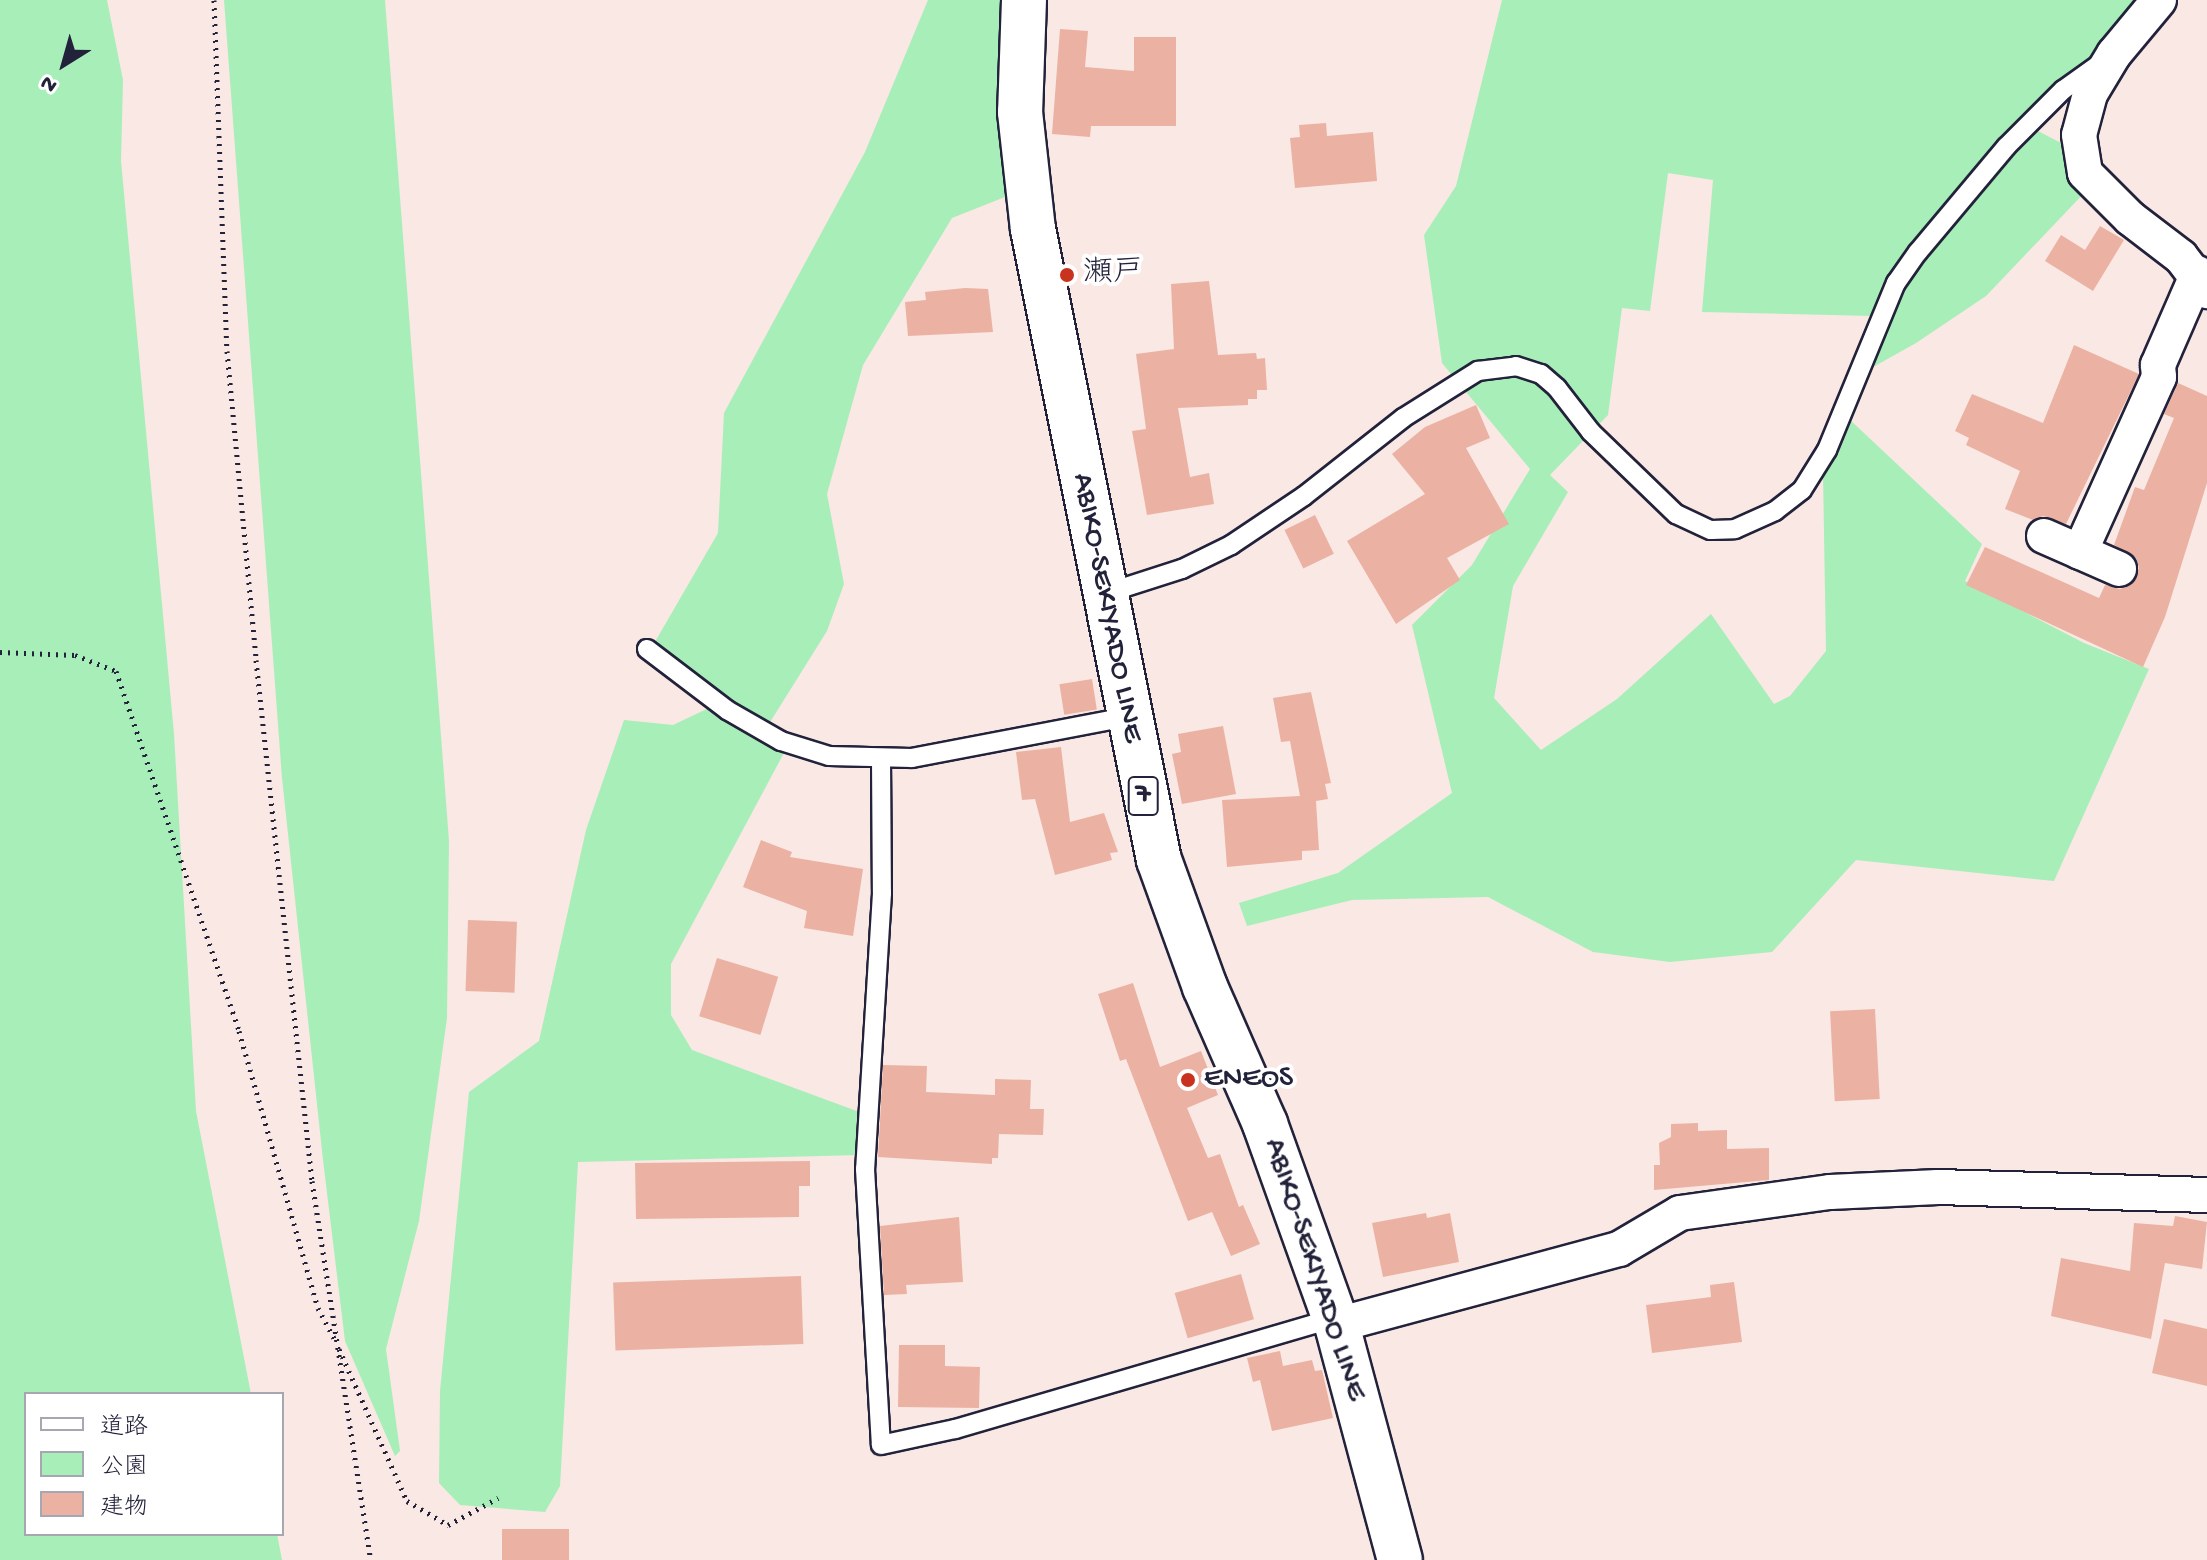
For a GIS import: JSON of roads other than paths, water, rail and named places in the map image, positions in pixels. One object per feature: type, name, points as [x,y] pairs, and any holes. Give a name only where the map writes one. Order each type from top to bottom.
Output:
[{"type":"main road","name":"ABIKO-SEKIYADO LINE","points":[[1024,0],[1020,112],[1033,229],[1126,717],[1159,860],[1205,987],[1265,1124],[1335,1322],[1400,1560]]},
{"type":"street","points":[[2080,552],[2159,377],[2158,365],[2203,282],[2085,173],[2079,135],[2090,94],[2114,54],[2159,0]]},
{"type":"street","points":[[2044,536],[2119,569]]},
{"type":"street","points":[[1335,1322],[1619,1249],[1680,1213],[1830,1192],[1938,1187],[2207,1195]]},
{"type":"lane","points":[[1104,594],[1182,569],[1231,545],[1415,410],[1478,371],[1516,366],[1541,374],[1557,388],[1591,432],[1676,514],[1711,530],[1735,529],[1775,511],[1802,490],[1827,450],[1896,283],[1918,252],[2063,90],[2114,54]]},
{"type":"lane","points":[[647,649],[727,710],[781,741],[829,756],[881,759],[1126,717]]},
{"type":"lane","points":[[881,759],[882,893],[865,1169],[881,1445],[955,1429],[1335,1322]]},
{"type":"place","name":"瀬戸","points":[[1067,275]]},
{"type":"place","name":"ENEOS","points":[[1188,1080]]}]
